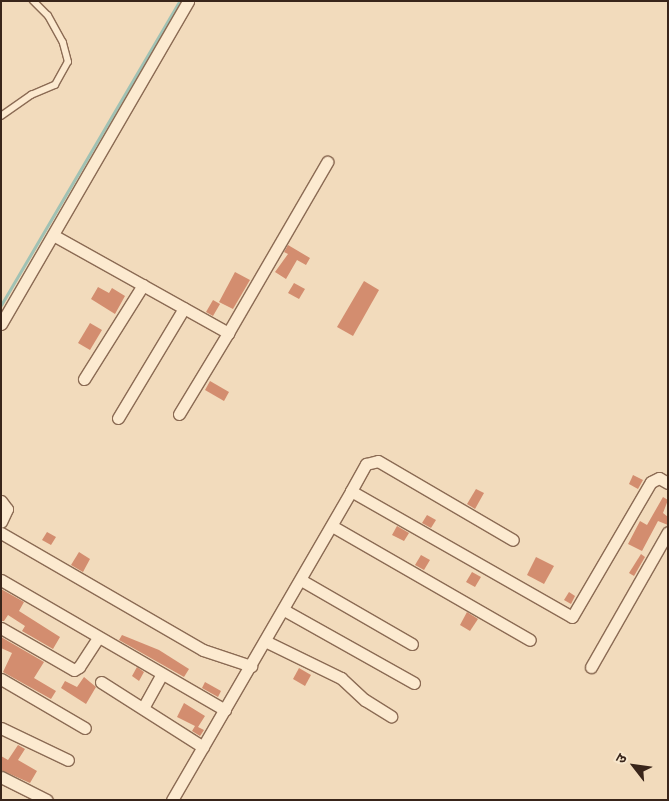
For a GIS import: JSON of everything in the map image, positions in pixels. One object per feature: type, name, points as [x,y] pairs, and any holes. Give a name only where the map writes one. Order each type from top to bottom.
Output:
[{"type":"street","points":[[1,324],[188,1]]},
{"type":"street","points":[[180,414],[327,162]]},
{"type":"street","points":[[53,235],[228,333]]},
{"type":"street","points":[[84,378],[143,285]]},
{"type":"street","points":[[118,418],[184,308]]},
{"type":"street","points":[[172,800],[284,610],[366,464],[378,460],[513,540]]},
{"type":"street","points":[[351,491],[572,617],[652,482],[658,478],[668,483]]},
{"type":"street","points":[[1,501],[7,509],[1,522]]},
{"type":"street","points":[[332,526],[530,640]]},
{"type":"street","points":[[591,667],[668,532]]},
{"type":"street","points":[[1,533],[203,650],[251,666]]},
{"type":"street","points":[[1,580],[224,710]]},
{"type":"street","points":[[301,580],[412,644]]},
{"type":"street","points":[[284,610],[414,683]]},
{"type":"street","points":[[1,628],[74,670],[79,667],[98,638]]},
{"type":"street","points":[[265,641],[348,682],[364,700],[391,716]]},
{"type":"street","points":[[143,708],[161,675]]},
{"type":"street","points":[[1,679],[85,728]]},
{"type":"street","points":[[101,682],[203,747]]},
{"type":"street","points":[[1,728],[68,760]]},
{"type":"street","points":[[1,777],[47,800]]},
{"type":"lane","points":[[1,116],[31,95],[55,85],[68,62],[63,43],[48,16],[33,1]]},
{"type":"building","points":[[288,245],[310,258],[306,265],[297,260],[286,279],[275,272],[288,254],[284,252]]},
{"type":"building","points":[[235,272],[250,280],[233,309],[219,302]]},
{"type":"building","points":[[364,281],[379,290],[353,336],[337,327]]},
{"type":"building","points":[[294,283],[305,289],[299,299],[288,293]]},
{"type":"building","points":[[98,287],[109,293],[112,288],[125,296],[115,314],[91,299]]},
{"type":"building","points":[[213,300],[220,304],[213,316],[206,312]]},
{"type":"building","points":[[90,323],[102,330],[90,350],[78,343]]},
{"type":"building","points":[[210,381],[229,392],[224,401],[205,390]]},
{"type":"building","points":[[633,475],[643,480],[638,489],[629,484]]},
{"type":"building","points":[[476,489],[484,493],[475,509],[467,504]]},
{"type":"building","points":[[663,497],[668,500],[663,513],[668,517],[668,525],[658,521],[642,551],[628,544],[640,521],[647,525]]},
{"type":"building","points":[[427,515],[436,520],[431,528],[422,523]]},
{"type":"building","points":[[397,526],[409,533],[404,541],[392,535]]},
{"type":"building","points":[[47,532],[56,537],[51,545],[42,540]]},
{"type":"building","points":[[79,552],[90,559],[83,572],[71,565]]},
{"type":"building","points":[[641,554],[645,557],[634,576],[629,573]]},
{"type":"building","points":[[421,555],[430,560],[424,570],[415,565]]},
{"type":"building","points":[[536,557],[554,566],[544,584],[527,575]]},
{"type":"building","points":[[472,572],[481,577],[475,587],[466,582]]},
{"type":"building","points":[[1,589],[24,602],[19,611],[60,637],[53,649],[22,631],[25,626],[8,615],[4,621],[1,621]]},
{"type":"building","points":[[569,592],[575,596],[571,604],[564,600]]},
{"type":"building","points":[[467,612],[478,619],[470,631],[460,625]]},
{"type":"building","points":[[122,635],[159,650],[189,669],[184,677],[119,640]]},
{"type":"building","points":[[1,637],[44,662],[34,678],[56,691],[51,699],[3,672],[12,653],[1,648]]},
{"type":"building","points":[[137,667],[144,672],[139,681],[132,676]]},
{"type":"building","points":[[299,668],[311,675],[305,686],[293,679]]},
{"type":"building","points":[[84,677],[96,687],[86,704],[61,688],[65,681],[77,687]]},
{"type":"building","points":[[205,682],[221,691],[218,697],[202,688]]},
{"type":"building","points":[[184,703],[205,716],[198,727],[204,730],[200,736],[192,731],[195,726],[177,717]]},
{"type":"building","points":[[18,745],[25,749],[18,760],[37,771],[30,783],[1,770],[1,756],[8,760]]},
{"type":"waterway","points":[[1,305],[179,1]]}]
